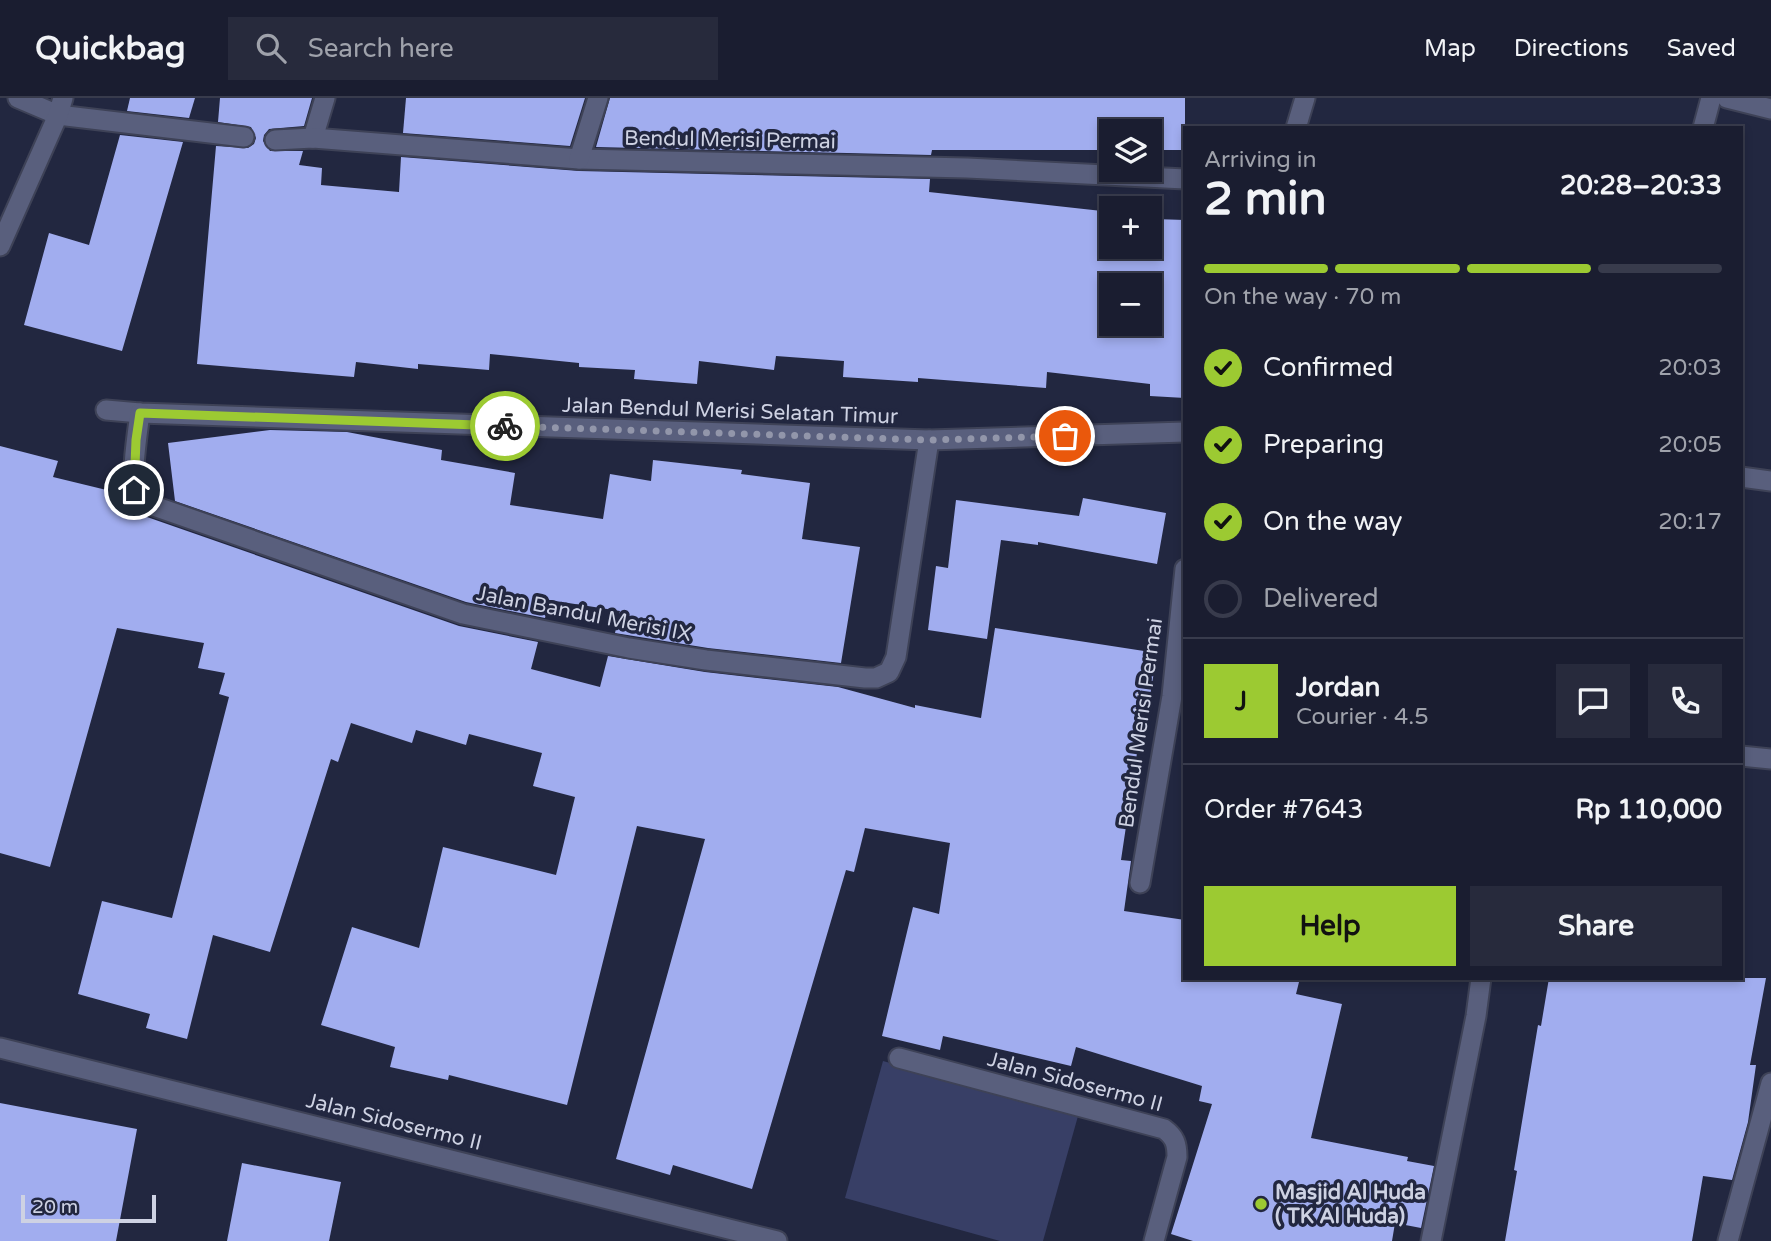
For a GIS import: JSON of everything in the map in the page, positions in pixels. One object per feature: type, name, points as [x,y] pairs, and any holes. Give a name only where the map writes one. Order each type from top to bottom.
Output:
[{"type":"street","points":[[18,98],[244,137]]},
{"type":"street","points":[[313,138],[326,98]]},
{"type":"street","points":[[579,159],[598,98]]},
{"type":"street","points":[[1297,126],[1305,98]]},
{"type":"street","points":[[1704,126],[1711,98]]},
{"type":"street","points":[[1727,98],[1771,109]]},
{"type":"street","points":[[0,246],[60,107]]},
{"type":"street","name":"Bendul Merisi Permai","points":[[275,140],[313,138],[579,159],[967,168],[1183,179]]},
{"type":"street","name":"Jalan Bendul Merisi Selatan Timur","points":[[106,410],[929,440],[1183,432]]},
{"type":"street","name":"Jalan Bandul Merisi IX","points":[[140,413],[134,490],[143,502],[463,614],[629,648],[706,660],[804,673],[876,678],[889,672],[896,657],[929,440]]},
{"type":"street","points":[[1743,477],[1771,481]]},
{"type":"street","name":"Bendul Merisi Permai","points":[[1140,883],[1178,696],[1183,605]]},
{"type":"street","points":[[1743,756],[1771,759]]},
{"type":"street","points":[[1431,1241],[1481,980]]},
{"type":"street","name":"Jalan Sidosermo II","points":[[0,1048],[777,1241]]},
{"type":"street","name":"Jalan Sidosermo II","points":[[899,1058],[1164,1129],[1177,1144],[1177,1157],[1154,1241]]},
{"type":"street","points":[[1728,1241],[1771,1083]]},
{"type":"shaded area","points":[[883,1061],[1078,1116],[1043,1241],[1000,1241],[845,1198]]},
{"type":"building","points":[[130,98],[195,98],[189,118],[127,111]]},
{"type":"building","points":[[220,98],[312,98],[304,126],[269,129],[263,141],[270,151],[303,151],[299,165],[322,168],[321,185],[399,192],[401,157],[579,171],[930,179],[929,192],[1099,211],[1099,259],[1162,259],[1162,219],[1183,220],[1183,398],[1150,396],[1150,384],[1047,372],[1046,388],[918,378],[918,382],[843,377],[844,361],[776,356],[774,370],[699,361],[697,384],[634,379],[635,370],[579,367],[579,363],[490,354],[489,370],[418,364],[418,369],[356,362],[354,377],[197,364],[216,146],[248,148],[254,144],[256,138],[251,127],[218,122]]},
{"type":"building","points":[[406,98],[585,98],[570,146],[403,133]]},
{"type":"building","points":[[610,98],[1185,98],[1183,150],[1162,150],[1162,119],[1099,119],[1099,150],[932,150],[931,155],[596,147]]},
{"type":"building","points":[[120,135],[183,142],[122,351],[24,325],[49,233],[89,245]]},
{"type":"building","points":[[270,430],[347,432],[442,450],[441,460],[515,473],[510,505],[603,519],[610,474],[651,481],[653,460],[742,470],[741,474],[810,483],[802,539],[860,547],[841,663],[708,648],[615,633],[620,611],[549,600],[545,618],[466,602],[175,501],[168,443]]},
{"type":"building","points":[[0,446],[58,461],[53,477],[123,494],[130,508],[147,517],[459,626],[538,642],[531,669],[600,687],[608,656],[705,672],[838,687],[915,708],[915,705],[981,718],[995,628],[1157,653],[1144,733],[1140,733],[1121,860],[1131,861],[1124,911],[1183,920],[1183,980],[1300,980],[1296,994],[1342,1004],[1311,1138],[1408,1157],[1407,1161],[1434,1166],[1421,1228],[1395,1223],[1392,1241],[1193,1241],[1171,1234],[1212,1104],[1199,1101],[1202,1086],[1076,1047],[1071,1066],[943,1036],[940,1050],[882,1036],[913,907],[939,914],[950,843],[865,828],[854,872],[846,870],[752,1189],[673,1165],[670,1175],[616,1159],[705,839],[637,826],[567,1105],[449,1075],[448,1080],[390,1067],[395,1047],[321,1025],[352,927],[419,948],[443,847],[556,875],[575,797],[533,786],[542,753],[469,734],[466,745],[416,730],[412,743],[351,723],[338,762],[331,759],[270,952],[213,935],[187,1039],[146,1028],[150,1014],[78,994],[102,901],[172,918],[229,697],[219,694],[225,673],[198,668],[204,643],[117,628],[50,867],[0,853]]},
{"type":"building","points":[[1083,498],[1166,513],[1157,564],[1038,542],[1038,545],[1001,540],[987,639],[928,630],[936,566],[948,568],[956,500],[1079,516]]},
{"type":"building","points":[[1766,978],[1750,1065],[1756,1065],[1748,1122],[1732,1180],[1703,1176],[1692,1241],[1505,1241],[1538,1025],[1541,1026],[1549,980]]},
{"type":"building","points":[[0,1103],[137,1129],[116,1241],[0,1241]]},
{"type":"building","points":[[242,1163],[341,1182],[329,1241],[227,1241]]},
{"type":"way so far","points":[[505,426],[929,440],[1065,436]]},
{"type":"place","name":"Masjid Al Huda ( TK Al Huda)","points":[[1261,1204]]},
{"type":"route","points":[[134,490],[140,413],[505,426]]}]
